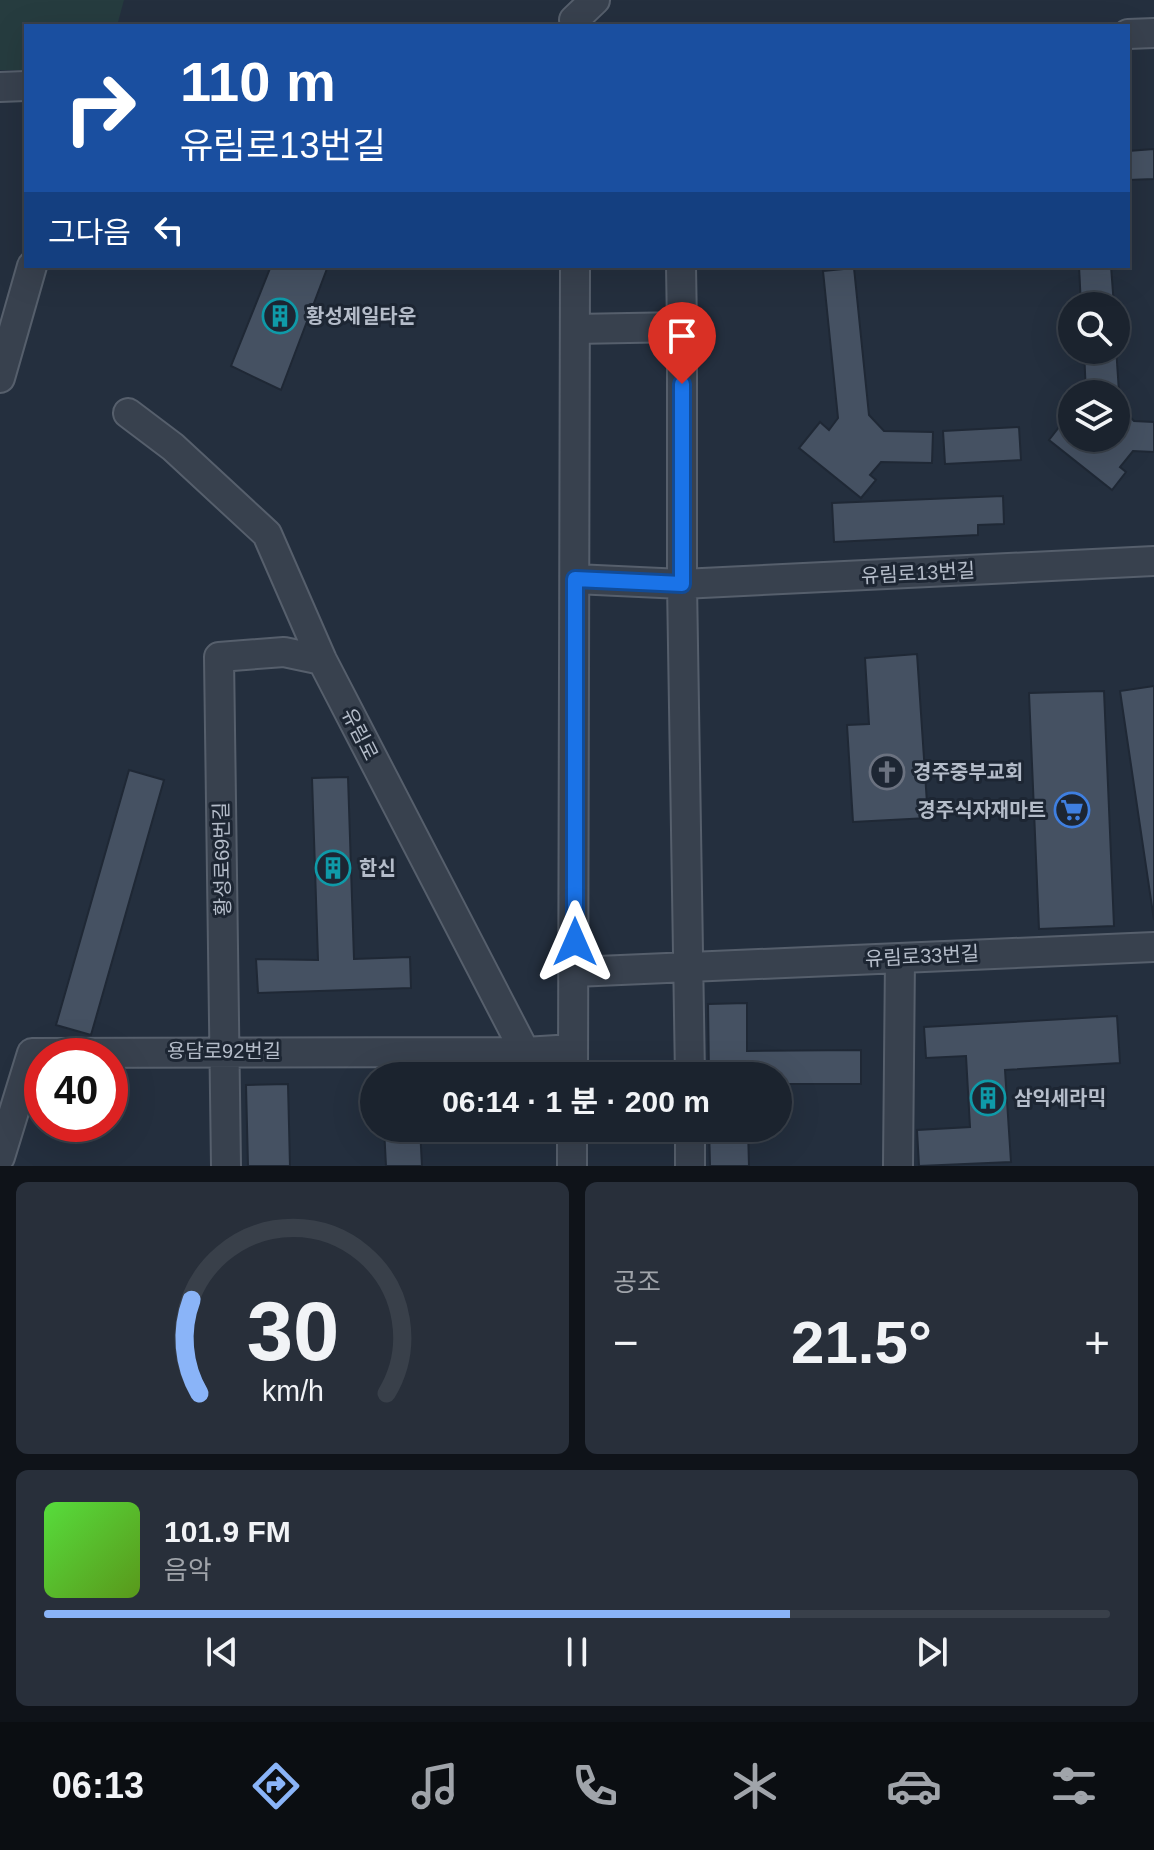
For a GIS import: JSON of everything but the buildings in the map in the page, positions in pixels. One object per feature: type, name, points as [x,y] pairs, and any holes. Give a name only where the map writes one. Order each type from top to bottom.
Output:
[{"type":"street","points":[[574,15],[595,0]]},
{"type":"street","points":[[1130,34],[1154,33]]},
{"type":"street","points":[[0,87],[24,86]]},
{"type":"street","points":[[0,378],[31,268]]},
{"type":"street","points":[[525,1052],[573,1062],[575,268]]},
{"type":"street","points":[[681,268],[682,584],[690,1062]]},
{"type":"street","points":[[575,329],[682,327]]},
{"type":"street","name":"유림로","points":[[128,413],[173,447],[267,534],[322,660],[525,1052]]},
{"type":"street","name":"유림로13번길","points":[[575,579],[682,584],[1154,561]]},
{"type":"street","name":"황성로69번길","points":[[226,1166],[219,657],[284,652],[322,660]]},
{"type":"street","name":"유림로33번길","points":[[575,972],[1154,947]]},
{"type":"street","points":[[898,1166],[900,958]]},
{"type":"street","name":"용담로92번길","points":[[0,1157],[32,1053],[226,1050],[525,1052]]},
{"type":"street","points":[[572,1142],[572,1166]]},
{"type":"street","points":[[690,1142],[690,1166]]},
{"type":"green space","points":[[0,0],[124,0],[118,24],[24,24],[24,70],[0,70]]},
{"type":"place","name":"황성제일타운","points":[[280,316]]},
{"type":"place","name":"경주중부교회","points":[[887,772]]},
{"type":"place","name":"경주식자재마트","points":[[1072,810]]},
{"type":"place","name":"한신","points":[[333,868]]},
{"type":"place","name":"삼익세라믹","points":[[988,1098]]},
{"type":"route","points":[[575,942],[575,579],[682,584],[682,384]]}]
